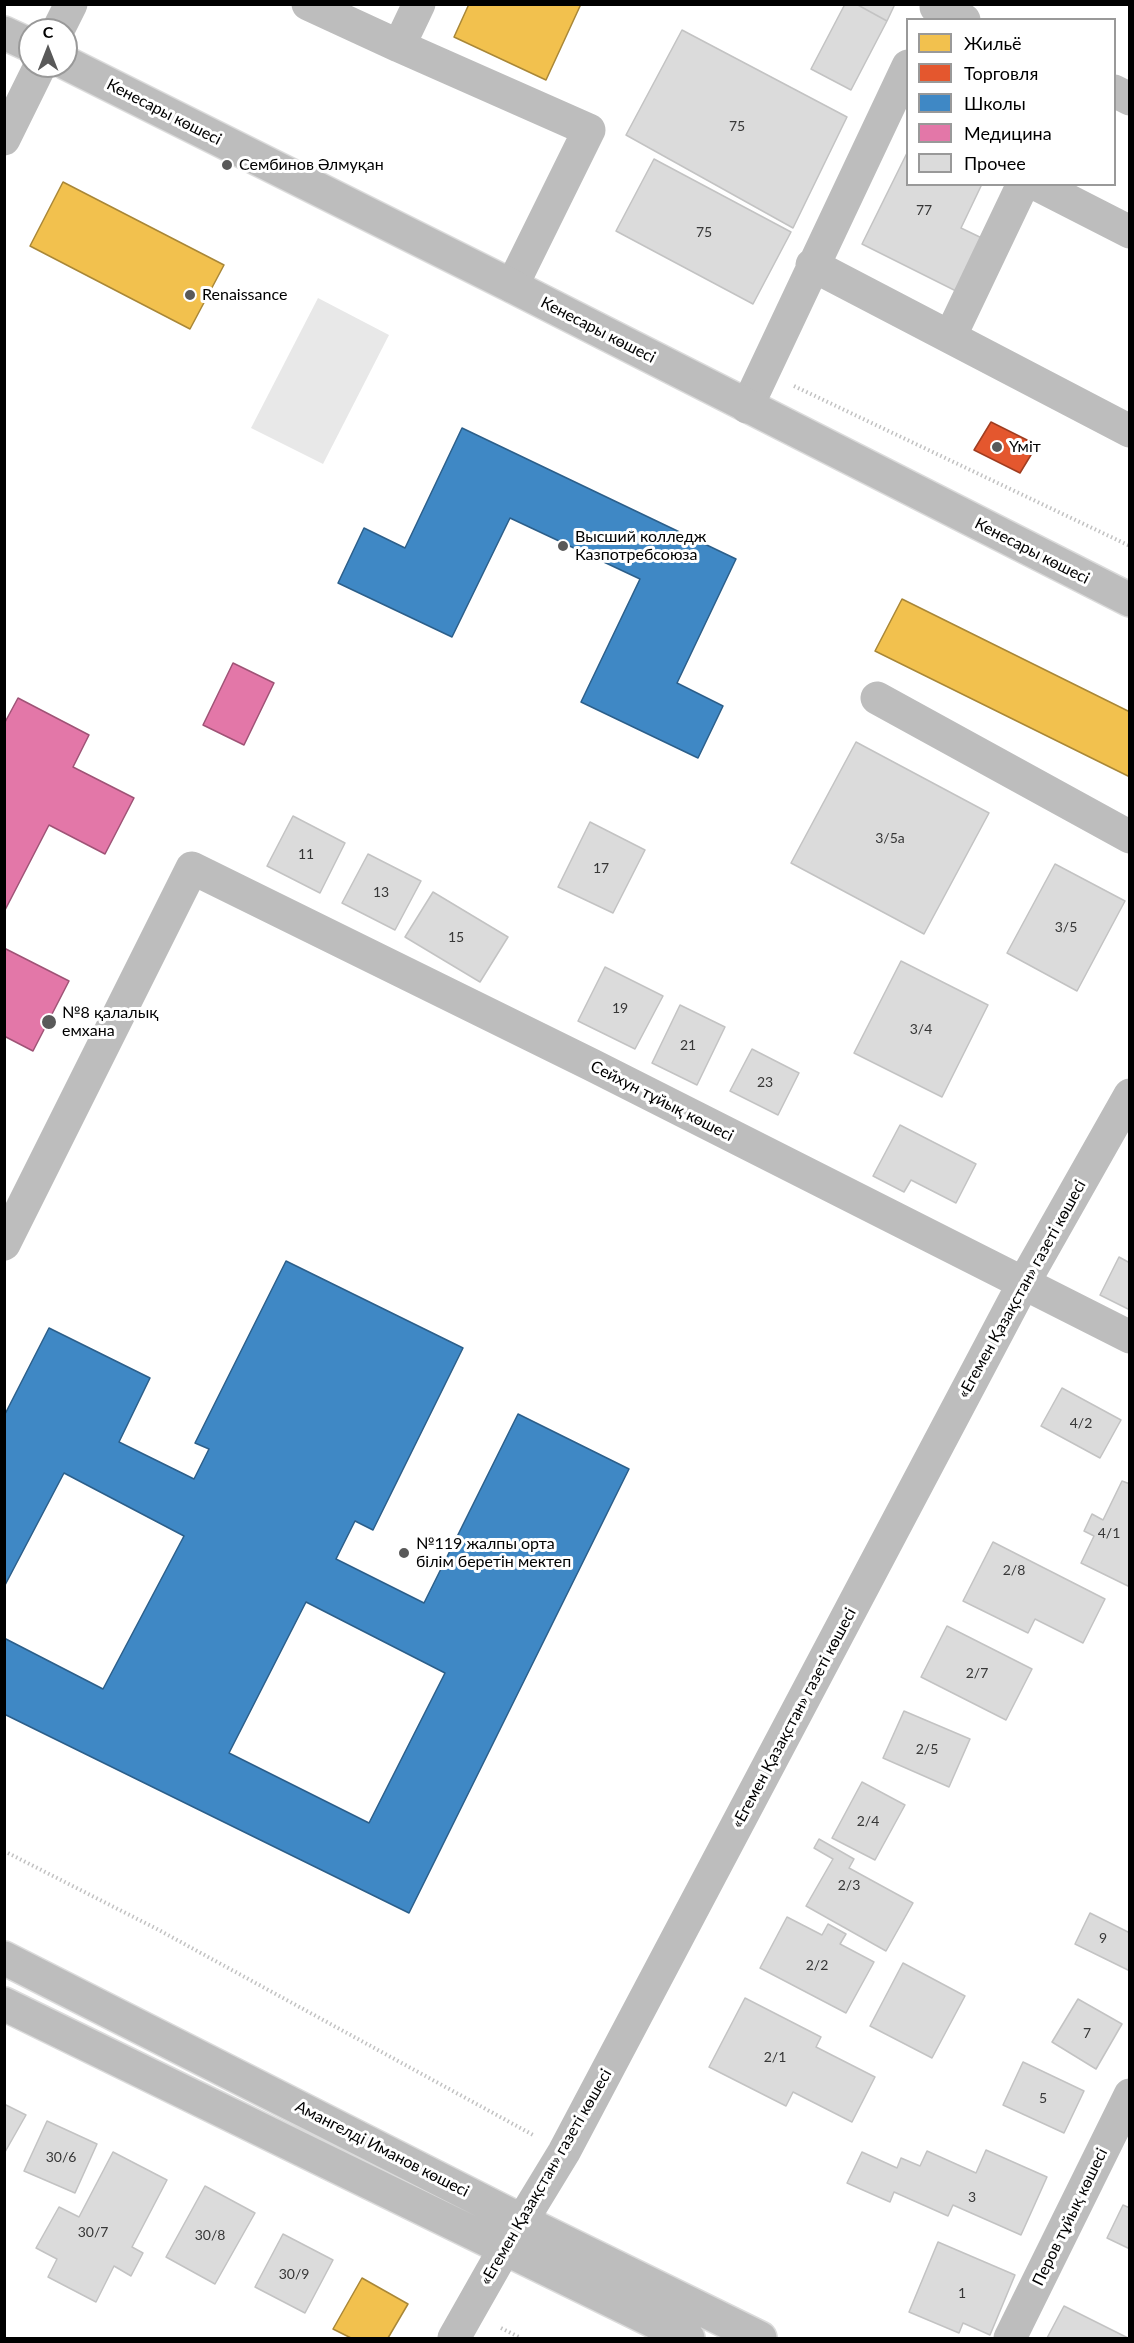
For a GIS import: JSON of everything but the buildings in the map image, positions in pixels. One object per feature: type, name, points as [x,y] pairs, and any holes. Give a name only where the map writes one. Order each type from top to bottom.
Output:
[{"type":"street","points":[[64,18],[71,4]]},
{"type":"street","points":[[308,4],[588,130],[512,286]]},
{"type":"street","points":[[399,46],[419,4]]},
{"type":"street","points":[[4,33],[18,39]]},
{"type":"street","name":"Кенесары көшесі","points":[[78,69],[512,286],[1130,600]]},
{"type":"street","points":[[747,407],[906,70]]},
{"type":"street","points":[[4,139],[34,78]]},
{"type":"street","points":[[1116,93],[1130,99]]},
{"type":"street","points":[[950,337],[1022,186]]},
{"type":"street","points":[[1040,186],[1130,232]]},
{"type":"street","points":[[812,266],[1130,431]]},
{"type":"street","points":[[877,698],[1130,837]]},
{"type":"street","name":"Сейхун тұйық көшесі","points":[[4,1244],[192,868],[592,1065],[1130,1337]]},
{"type":"street","name":"«Егемен Қазақстан» газеті көшесі","points":[[454,2338],[505,2248],[564,2152],[1023,1284],[1130,1095]]},
{"type":"street","name":"Амангелді Иманов көшесі","points":[[4,1958],[522,2221],[760,2338]]},
{"type":"street","name":"Амангелді Иманов көшесі","points":[[4,2004],[688,2338]]},
{"type":"street","name":"Перов тұйық көшесі","points":[[1010,2338],[1130,2095]]},
{"type":"path","points":[[763,371],[1130,546]]},
{"type":"path","points":[[4,1851],[157,1929],[564,2152]]},
{"type":"shaded area","points":[[318,298],[389,335],[323,464],[251,428]]},
{"type":"place","name":"Сембинов Әлмуқан","points":[[227,165]]},
{"type":"place","name":"Renaissance","points":[[190,295]]},
{"type":"place","name":"Үміт","points":[[997,447]]},
{"type":"place","name":"Высший колледж Казпотребсоюза","points":[[563,546]]},
{"type":"place","name":"№8 қалалық емхана","points":[[49,1022]]},
{"type":"place","name":"№119 жалпы орта білім беретін мектеп","points":[[404,1553]]}]
